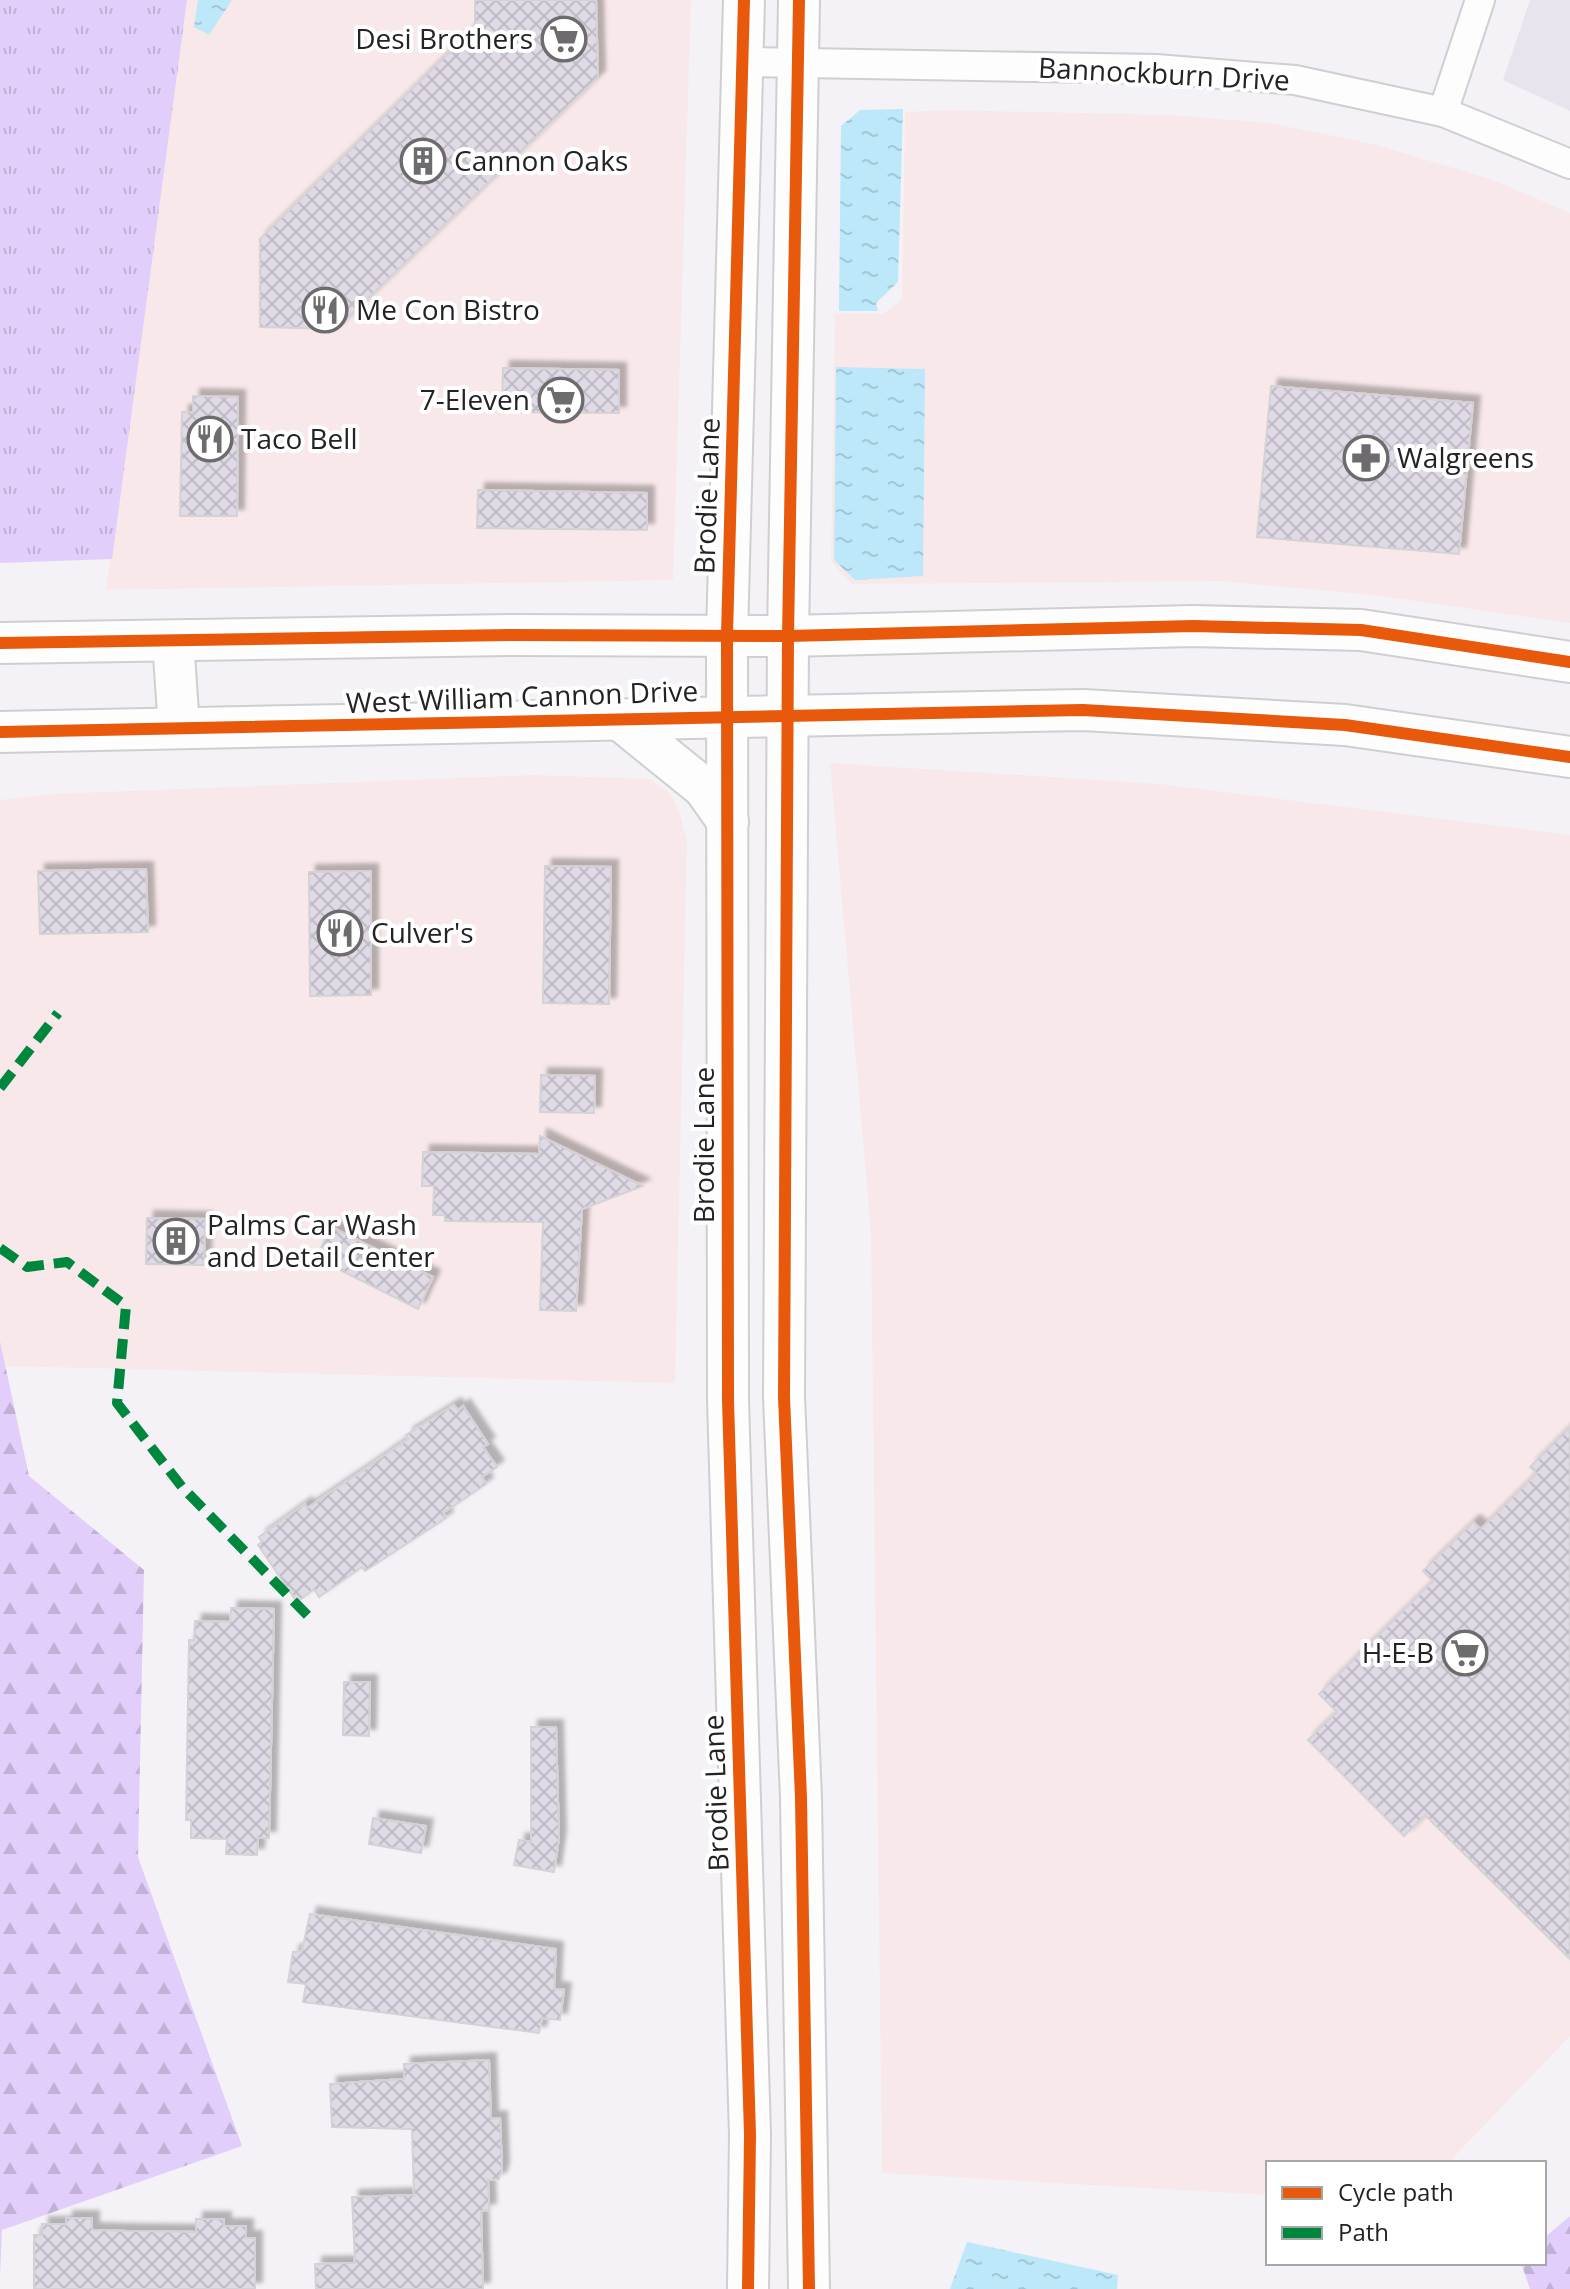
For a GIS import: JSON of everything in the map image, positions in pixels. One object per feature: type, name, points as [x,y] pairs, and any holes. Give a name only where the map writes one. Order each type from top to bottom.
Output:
[{"type":"main road","name":"Brodie Lane","points":[[744,0],[727,635],[728,1400],[750,2135],[748,2289]]},
{"type":"main road","points":[[799,0],[787,715],[784,1397],[801,1798],[809,2289]]},
{"type":"main road","name":"West William Cannon Drive","points":[[12,643],[788,636],[1193,626],[1361,630],[1570,662]]},
{"type":"main road","points":[[173,641],[179,728]]},
{"type":"main road","name":"West William Cannon Drive","points":[[16,732],[620,720],[727,715],[1098,710],[1345,725],[1570,757]]},
{"type":"main road","points":[[620,720],[704,788],[728,822]]},
{"type":"main road","points":[[750,2135],[808,2133]]},
{"type":"street","points":[[1443,112],[1480,0]]},
{"type":"street","name":"Bannockburn Drive","points":[[743,62],[1229,72],[1350,90],[1443,112],[1570,164]]},
{"type":"shaded area","name":"Cannon Oaks","points":[[187,0],[691,0],[673,580],[106,590]]},
{"type":"shaded area","points":[[1530,0],[1570,0],[1570,111],[1503,80]]},
{"type":"shaded area","points":[[945,110],[1169,115],[1270,123],[1373,144],[1440,164],[1493,180],[1570,213],[1570,623],[1381,596],[1221,581],[852,584],[831,562],[835,313],[883,314],[902,299],[905,112]]},
{"type":"shaded area","points":[[830,763],[1160,784],[1570,835],[1570,2036],[1450,2161],[1266,2161],[1266,2195],[882,2173],[871,1232]]},
{"type":"shaded area","points":[[533,775],[649,779],[670,793],[680,814],[687,842],[675,1383],[5,1366],[0,1341],[0,800],[55,794]]},
{"type":"green space","points":[[0,0],[187,0],[112,559],[0,563]]},
{"type":"green space","points":[[0,1341],[29,1476],[144,1570],[138,1857],[242,2146],[2,2230],[0,2277]]},
{"type":"green space","points":[[1570,2216],[1570,2289],[1530,2289],[1522,2265],[1546,2265],[1546,2236]]},
{"type":"water","points":[[198,0],[232,0],[209,35],[194,27]]},
{"type":"water","points":[[903,109],[898,282],[876,303],[878,311],[839,311],[841,126],[860,110]]},
{"type":"water","points":[[836,367],[925,369],[923,576],[855,580],[834,560]]},
{"type":"water","points":[[967,2242],[1118,2275],[1117,2289],[950,2289]]},
{"type":"building","name":"Cannon Oaks","points":[[475,0],[596,0],[598,77],[336,329],[260,327],[260,239],[475,27]]},
{"type":"building","name":"7-Eleven","points":[[503,368],[619,370],[619,413],[502,412]]},
{"type":"building","name":"Walgreens","points":[[1271,386],[1473,403],[1459,554],[1257,537]]},
{"type":"building","name":"Taco Bell","points":[[193,396],[238,397],[237,516],[180,516],[182,412],[193,412]]},
{"type":"building","points":[[478,490],[647,493],[647,530],[477,528]]},
{"type":"building","points":[[545,866],[611,867],[609,1004],[543,1003]]},
{"type":"building","points":[[146,869],[148,932],[40,934],[38,871]]},
{"type":"building","name":"Culver's","points":[[371,871],[371,995],[310,996],[309,872]]},
{"type":"building","points":[[541,1075],[595,1076],[594,1113],[540,1112]]},
{"type":"building","points":[[540,1136],[643,1186],[582,1209],[576,1311],[540,1310],[543,1222],[445,1221],[445,1215],[433,1215],[434,1186],[422,1186],[423,1152],[539,1154]]},
{"type":"building","name":"Palms Car Wash and Detail Center","points":[[147,1218],[205,1219],[204,1265],[146,1264]]},
{"type":"building","points":[[331,1227],[433,1277],[418,1309],[316,1258]]},
{"type":"building","points":[[454,1405],[458,1410],[463,1406],[488,1444],[483,1447],[497,1467],[482,1477],[486,1484],[443,1513],[446,1518],[365,1571],[362,1567],[319,1597],[314,1589],[297,1602],[258,1545],[262,1542],[259,1537],[305,1504],[307,1508],[368,1467],[408,1439],[406,1435]]},
{"type":"building","name":"H-E-B","points":[[1570,1427],[1570,1959],[1425,1815],[1404,1836],[1308,1740],[1337,1712],[1319,1694],[1433,1581],[1423,1571],[1473,1522],[1481,1529],[1537,1473],[1530,1467]]},
{"type":"building","points":[[231,1608],[274,1609],[269,1838],[258,1838],[257,1855],[226,1854],[227,1839],[191,1838],[191,1820],[186,1820],[189,1640],[194,1640],[195,1621],[230,1622]]},
{"type":"building","points":[[344,1682],[370,1682],[369,1736],[343,1735]]},
{"type":"building","points":[[531,1727],[556,1727],[559,1838],[554,1872],[514,1865],[519,1840],[531,1842]]},
{"type":"building","points":[[373,1818],[426,1826],[421,1853],[369,1844]]},
{"type":"building","points":[[310,1914],[556,1949],[554,1989],[564,1990],[560,2020],[542,2018],[539,2033],[303,2002],[306,1984],[288,1982],[293,1952],[302,1951]]},
{"type":"building","points":[[489,2060],[491,2119],[500,2118],[502,2169],[499,2179],[488,2180],[489,2210],[481,2211],[483,2289],[316,2289],[315,2264],[355,2263],[352,2197],[414,2195],[412,2129],[332,2127],[330,2084],[404,2079],[404,2064]]},
{"type":"building","points":[[66,2218],[92,2218],[92,2230],[196,2232],[196,2219],[224,2219],[224,2226],[246,2226],[246,2238],[255,2238],[255,2289],[34,2289],[34,2235],[42,2235],[42,2224],[66,2224]]},
{"type":"marked path","points":[[0,1088],[58,1013]]},
{"type":"marked path","points":[[0,1248],[27,1267],[67,1262],[126,1306],[117,1403],[182,1487],[312,1620]]},
{"type":"cycle path","points":[[744,0],[727,635],[728,1400],[750,2135],[748,2289]]},
{"type":"cycle path","points":[[799,0],[788,636],[784,1397],[801,1798],[809,2289]]},
{"type":"cycle path","points":[[0,643],[510,635],[788,636],[1193,626],[1361,630],[1570,662]]},
{"type":"cycle path","points":[[0,732],[1083,710],[1345,725],[1570,757]]},
{"type":"place","name":"Desi Brothers","points":[[564,39]]},
{"type":"place","name":"Cannon Oaks","points":[[423,161]]},
{"type":"place","name":"Me Con Bistro","points":[[325,310]]},
{"type":"place","name":"7-Eleven","points":[[561,400]]},
{"type":"place","name":"Taco Bell","points":[[210,439]]},
{"type":"place","name":"Walgreens","points":[[1366,458]]},
{"type":"place","name":"Culver's","points":[[340,933]]},
{"type":"place","name":"Palms Car Wash and Detail Center","points":[[176,1241]]},
{"type":"place","name":"H-E-B","points":[[1465,1653]]}]
